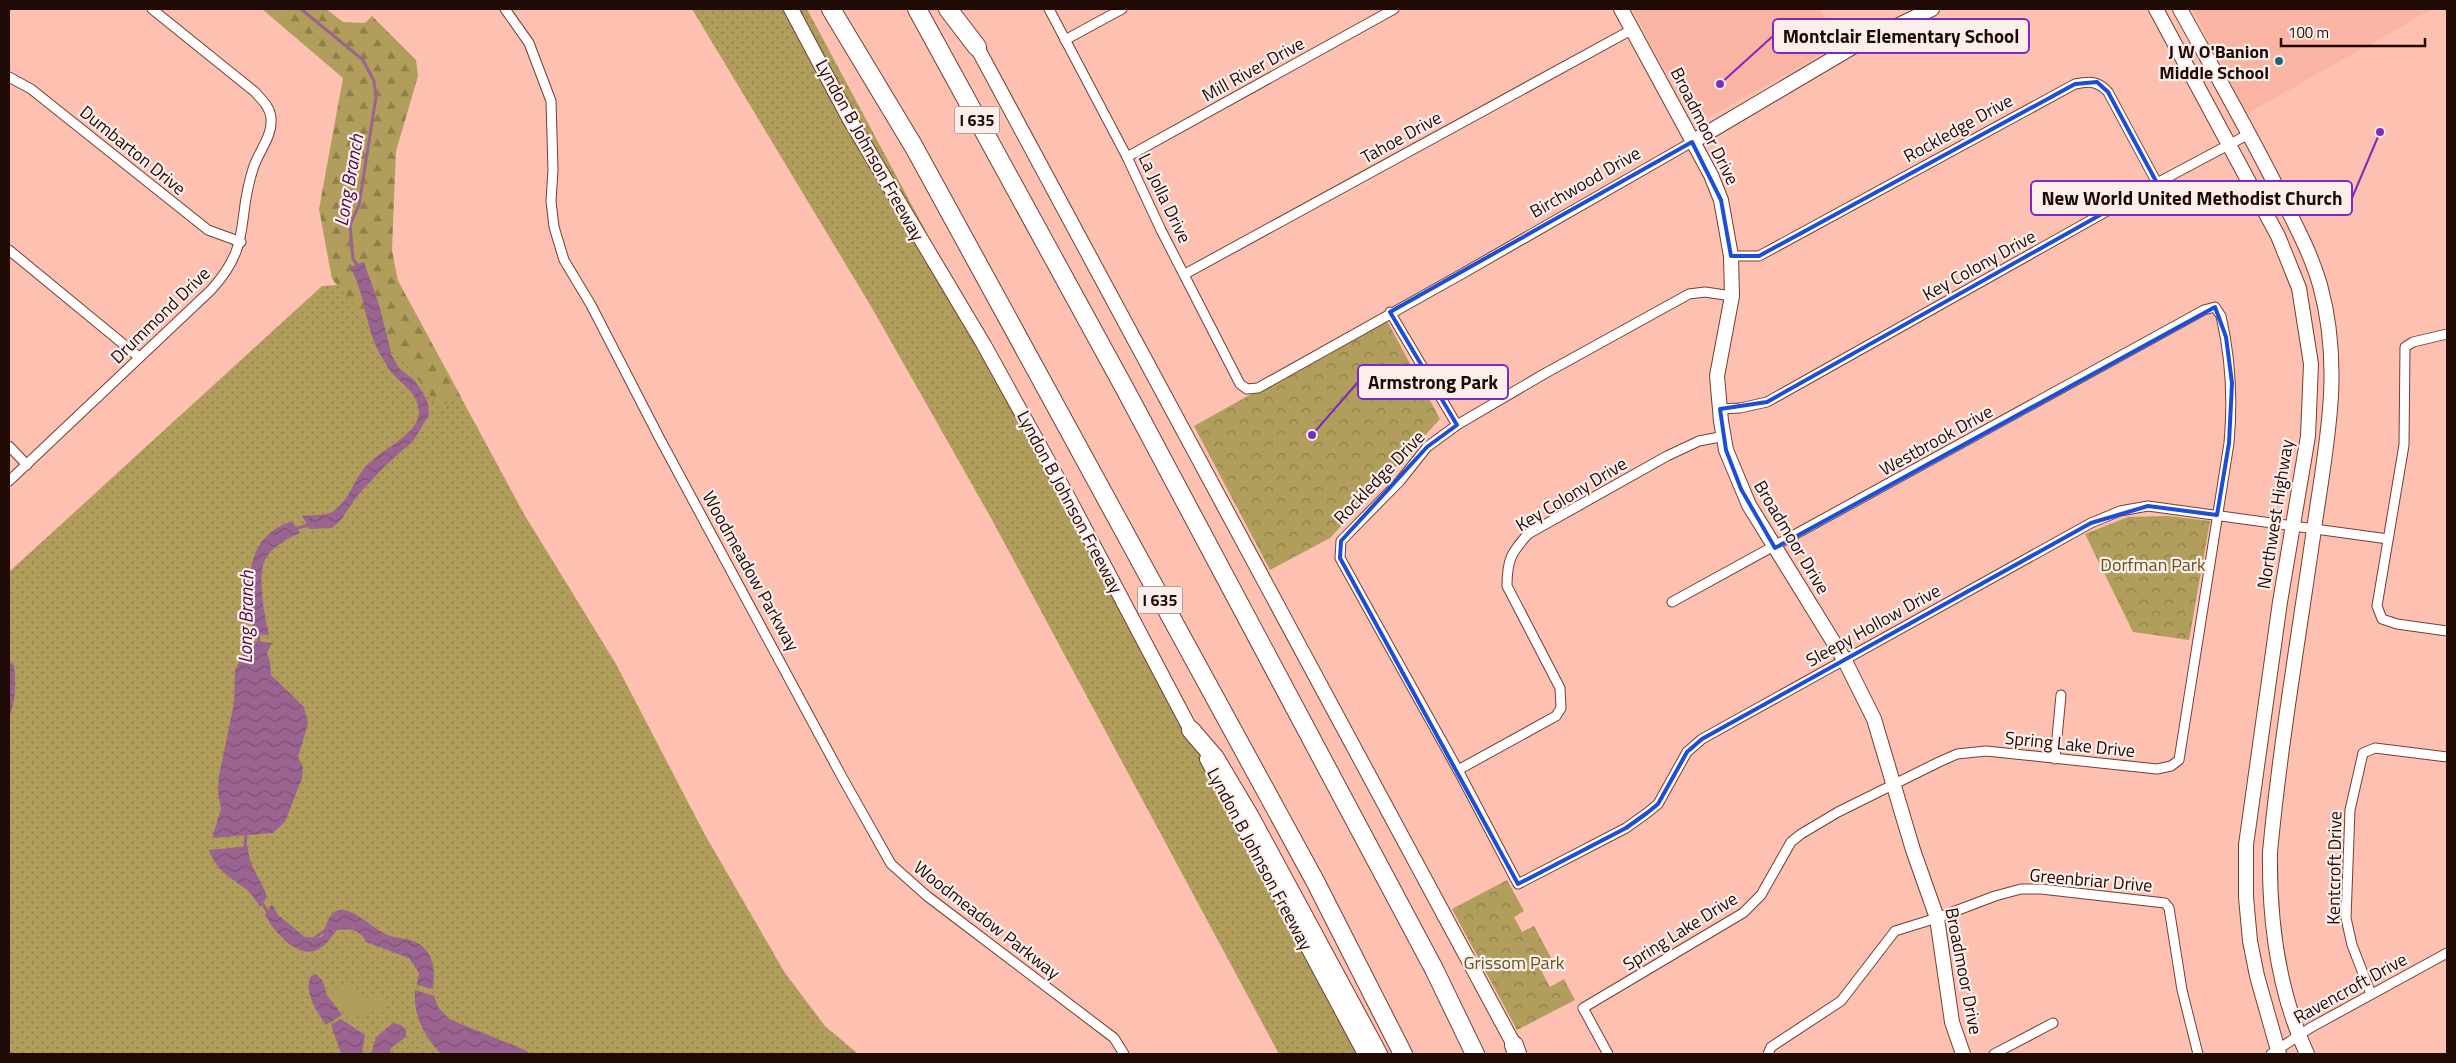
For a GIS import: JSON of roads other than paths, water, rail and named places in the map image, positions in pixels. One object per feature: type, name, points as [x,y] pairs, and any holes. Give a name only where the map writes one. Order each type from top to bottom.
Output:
[{"type":"highway","name":"Lyndon B Johnson Freeway","points":[[831,9],[914,147],[1315,881],[1403,1054]]},
{"type":"highway","name":"I 635","points":[[917,9],[1143,422],[1434,968],[1475,1054]]},
{"type":"highway","points":[[948,9],[977,47]]},
{"type":"highway","points":[[1191,730],[1215,758],[1243,804],[1378,1054]]},
{"type":"main road","name":"Lyndon B Johnson Freeway","points":[[791,9],[855,128],[984,345],[1069,499],[1365,1054]]},
{"type":"main road","points":[[956,9],[1517,1051]]},
{"type":"main road","name":"Broadmoor Drive","points":[[1622,9],[1711,175],[1721,200],[1731,256],[1732,296],[1717,376],[1726,450],[1741,489],[1844,659],[1874,718],[1912,850],[1937,918],[1952,1022],[1964,1054]]},
{"type":"main road","name":"Birchwood Drive","points":[[1692,142],[1909,14],[1932,9]]},
{"type":"main road","name":"Northwest Highway","points":[[2156,9],[2278,236],[2299,288],[2310,364],[2310,408],[2250,810],[2246,867],[2250,941],[2276,1053]]},
{"type":"main road","points":[[2180,9],[2249,134],[2310,258],[2320,286],[2329,327],[2332,360],[2332,406],[2270,852],[2273,931],[2280,972],[2298,1036],[2307,1054]]},
{"type":"street","name":"Drummond Drive","points":[[9,481],[224,277],[235,257],[240,242],[252,170],[269,134],[271,120],[266,103],[152,9]]},
{"type":"street","name":"Woodmeadow Parkway","points":[[506,9],[529,43],[551,101],[553,170],[551,201],[554,227],[564,260],[590,304],[660,439],[842,777],[892,864],[927,896],[1114,1038],[1124,1054]]},
{"type":"street","name":"La Jolla Drive","points":[[1049,9],[1127,157],[1240,384],[1247,389],[1258,388]]},
{"type":"street","points":[[1064,40],[1122,9]]},
{"type":"street","name":"Mill River Drive","points":[[1127,157],[1394,9]]},
{"type":"street","name":"Tahoe Drive","points":[[1185,274],[1633,29]]},
{"type":"street","name":"Dumbarton Drive","points":[[9,77],[31,89],[208,230],[240,242]]},
{"type":"street","name":"Rockledge Drive","points":[[1731,256],[1759,256],[2075,84],[2086,81],[2097,82],[2108,92],[2157,183]]},
{"type":"street","name":"Key Colony Drive","points":[[1720,409],[1740,408],[1767,402],[2157,183],[2231,146],[2249,134]]},
{"type":"street","name":"Birchwood Drive","points":[[1258,388],[1692,142]]},
{"type":"street","points":[[9,250],[139,357]]},
{"type":"street","name":"Rockledge Drive","points":[[1518,884],[1458,770],[1340,558],[1341,541],[1400,481],[1427,447],[1457,425],[1689,294],[1705,292],[1732,296]]},
{"type":"street","name":"Spring Lake Drive","points":[[1608,1054],[1583,1008],[1743,913],[1761,895],[1791,842],[1838,812],[1939,762],[1967,752],[1986,751],[2157,769],[2170,766],[2179,760],[2183,746],[2229,444],[2232,383],[2226,337],[2221,316],[2215,307]]},
{"type":"street","name":"Westbrook Drive","points":[[1672,602],[1775,548],[2204,310],[2215,307]]},
{"type":"street","points":[[1390,312],[1457,425]]},
{"type":"street","points":[[2447,334],[2413,342],[2405,347],[2404,445],[2377,606],[2382,619],[2397,624],[2447,630]]},
{"type":"street","name":"Key Colony Drive","points":[[1458,770],[1556,716],[1561,708],[1560,688],[1507,586],[1507,567],[1512,552],[1528,534],[1667,456],[1699,441],[1725,436]]},
{"type":"street","points":[[9,446],[27,465]]},
{"type":"street","name":"Sleepy Hollow Drive","points":[[1518,884],[1626,828],[1658,804],[1687,752],[1702,739],[2091,524],[2120,511],[2148,506],[2388,539]]},
{"type":"street","points":[[2055,759],[2061,695]]},
{"type":"street","name":"Kentcroft Drive","points":[[2371,994],[2352,945],[2346,918],[2350,810],[2363,753],[2375,748],[2447,757]]},
{"type":"street","name":"Greenbriar Drive","points":[[1768,1054],[1770,1047],[1841,1001],[1895,931],[1937,918],[1995,896],[2021,889],[2041,889],[2165,903],[2169,908],[2182,990],[2198,1054]]},
{"type":"street","name":"Ravencroft Drive","points":[[2276,1053],[2298,1036],[2447,953]]},
{"type":"street","points":[[1994,1054],[2053,1023]]},
{"type":"water","points":[[364,262],[380,308],[392,356],[399,368],[414,380],[423,393],[428,403],[429,415],[413,441],[385,466],[357,496],[341,520],[332,528],[310,529],[302,516],[325,514],[332,512],[338,507],[348,496],[368,464],[400,440],[414,426],[418,419],[419,411],[416,399],[389,368],[381,356],[372,335],[359,289],[350,267]]},
{"type":"water","points":[[292,521],[300,533],[273,549],[263,565],[262,596],[269,635],[253,634],[250,582],[255,553],[263,540],[275,530]]},
{"type":"water","points":[[250,641],[272,643],[267,653],[270,661],[271,675],[304,707],[308,723],[298,757],[303,767],[302,778],[285,822],[273,833],[212,838],[221,809],[218,792],[219,776],[234,703],[235,670]]},
{"type":"water","points":[[9,662],[14,665],[15,685],[13,705],[9,718]]},
{"type":"water","points":[[248,846],[250,860],[267,897],[260,907],[248,891],[220,869],[209,850]]},
{"type":"water","points":[[272,904],[278,915],[310,941],[323,936],[328,921],[334,912],[342,910],[359,916],[388,935],[418,943],[424,948],[431,959],[434,973],[433,989],[417,985],[419,973],[409,958],[366,942],[358,932],[337,930],[320,949],[309,952],[294,947],[286,942],[265,915]]},
{"type":"water","points":[[316,974],[323,981],[327,995],[342,1015],[326,1025],[315,1008],[310,995],[309,982],[311,976]]},
{"type":"water","points":[[415,990],[434,996],[438,1007],[449,1019],[525,1050],[530,1054],[441,1054],[429,1040],[421,1025],[416,1008]]},
{"type":"water","points":[[341,1019],[365,1035],[362,1054],[341,1053],[331,1025]]},
{"type":"water","points":[[393,1023],[401,1025],[406,1030],[406,1037],[391,1048],[390,1054],[371,1054],[376,1037]]},
{"type":"waterway","name":"Long Branch","points":[[301,9],[363,60],[374,81],[376,97],[359,205],[350,225],[353,259],[359,267]]},
{"type":"waterway","name":"Long Branch","points":[[294,529],[312,524]]},
{"type":"waterway","name":"Long Branch","points":[[258,630],[259,644]]},
{"type":"waterway","name":"Long Branch","points":[[245,850],[246,832]]},
{"type":"waterway","name":"Long Branch","points":[[261,901],[268,913]]},
{"type":"waterway","name":"Long Branch","points":[[304,939],[313,939],[327,929]]},
{"type":"place","name":"J W O'Banion Middle School","points":[[2279,61]]},
{"type":"place","name":"Montclair Elementary School","points":[[1720,84]]},
{"type":"place","name":"New World United Methodist Church","points":[[2380,132]]},
{"type":"place","name":"Armstrong Park","points":[[1312,435]]},
{"type":"park label","name":"Dorfman Park","points":[[2153,564]]},
{"type":"park label","name":"Grissom Park","points":[[1514,962]]}]
